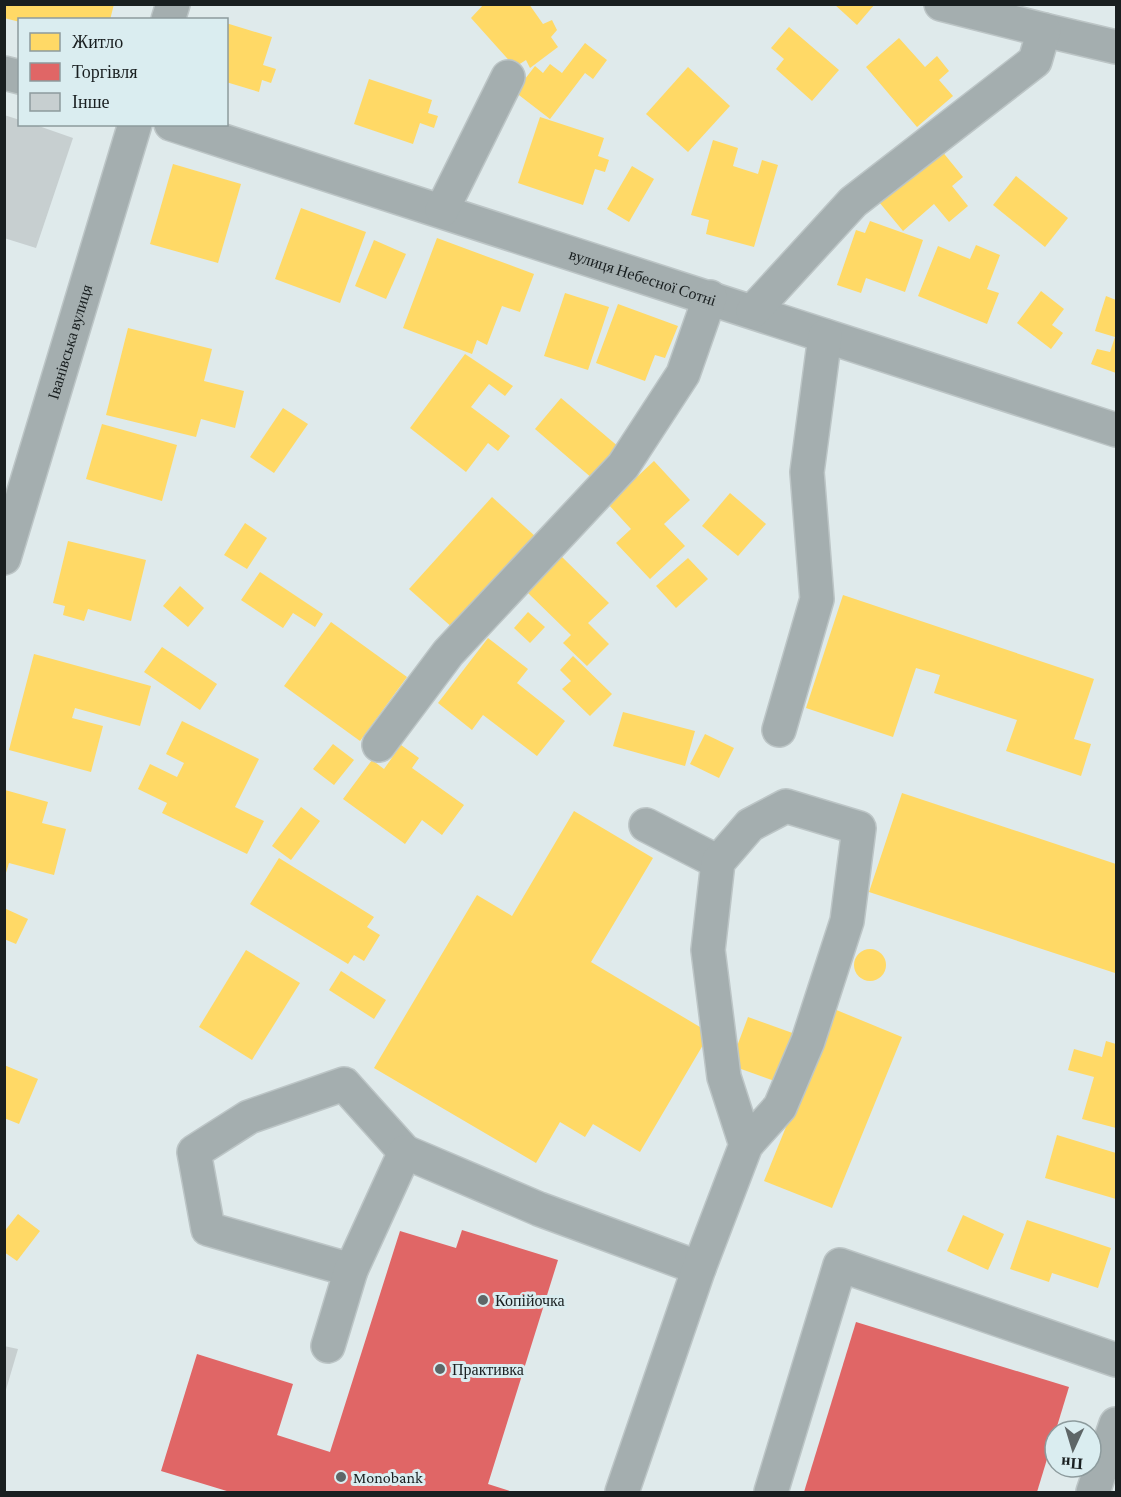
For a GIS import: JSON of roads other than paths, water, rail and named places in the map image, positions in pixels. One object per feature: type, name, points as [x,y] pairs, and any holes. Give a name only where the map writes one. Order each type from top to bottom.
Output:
[{"type":"street","points":[[941,4],[1040,46],[1116,47]]},
{"type":"street","points":[[753,311],[854,202],[1040,46]]},
{"type":"street","points":[[442,210],[508,77]]},
{"type":"street","name":"Іванівська вулиця","points":[[4,558],[134,126]]},
{"type":"street","name":"вулиця Небесної Сотні","points":[[177,126],[1116,430]]},
{"type":"street","points":[[379,744],[448,653],[623,466],[682,374],[710,297]]},
{"type":"street","points":[[779,730],[817,599],[807,472],[825,336]]},
{"type":"street","points":[[622,1492],[699,1268],[746,1145],[780,1107],[808,1041],[847,921],[859,828],[786,806],[750,825],[718,862],[708,950],[724,1077],[746,1145]]},
{"type":"street","points":[[646,825],[718,862]]},
{"type":"street","points":[[351,1270],[208,1229],[194,1152],[249,1117],[344,1084],[405,1152],[539,1209],[699,1268]]},
{"type":"street","points":[[328,1346],[351,1270],[405,1152]]},
{"type":"street","points":[[771,1492],[840,1264],[1116,1360]]},
{"type":"street","points":[[1093,1492],[1116,1424]]},
{"type":"place","name":"Копійочка","points":[[483,1300]]},
{"type":"place","name":"Практивка","points":[[440,1369]]},
{"type":"place","name":"Monobank","points":[[341,1477]]}]
